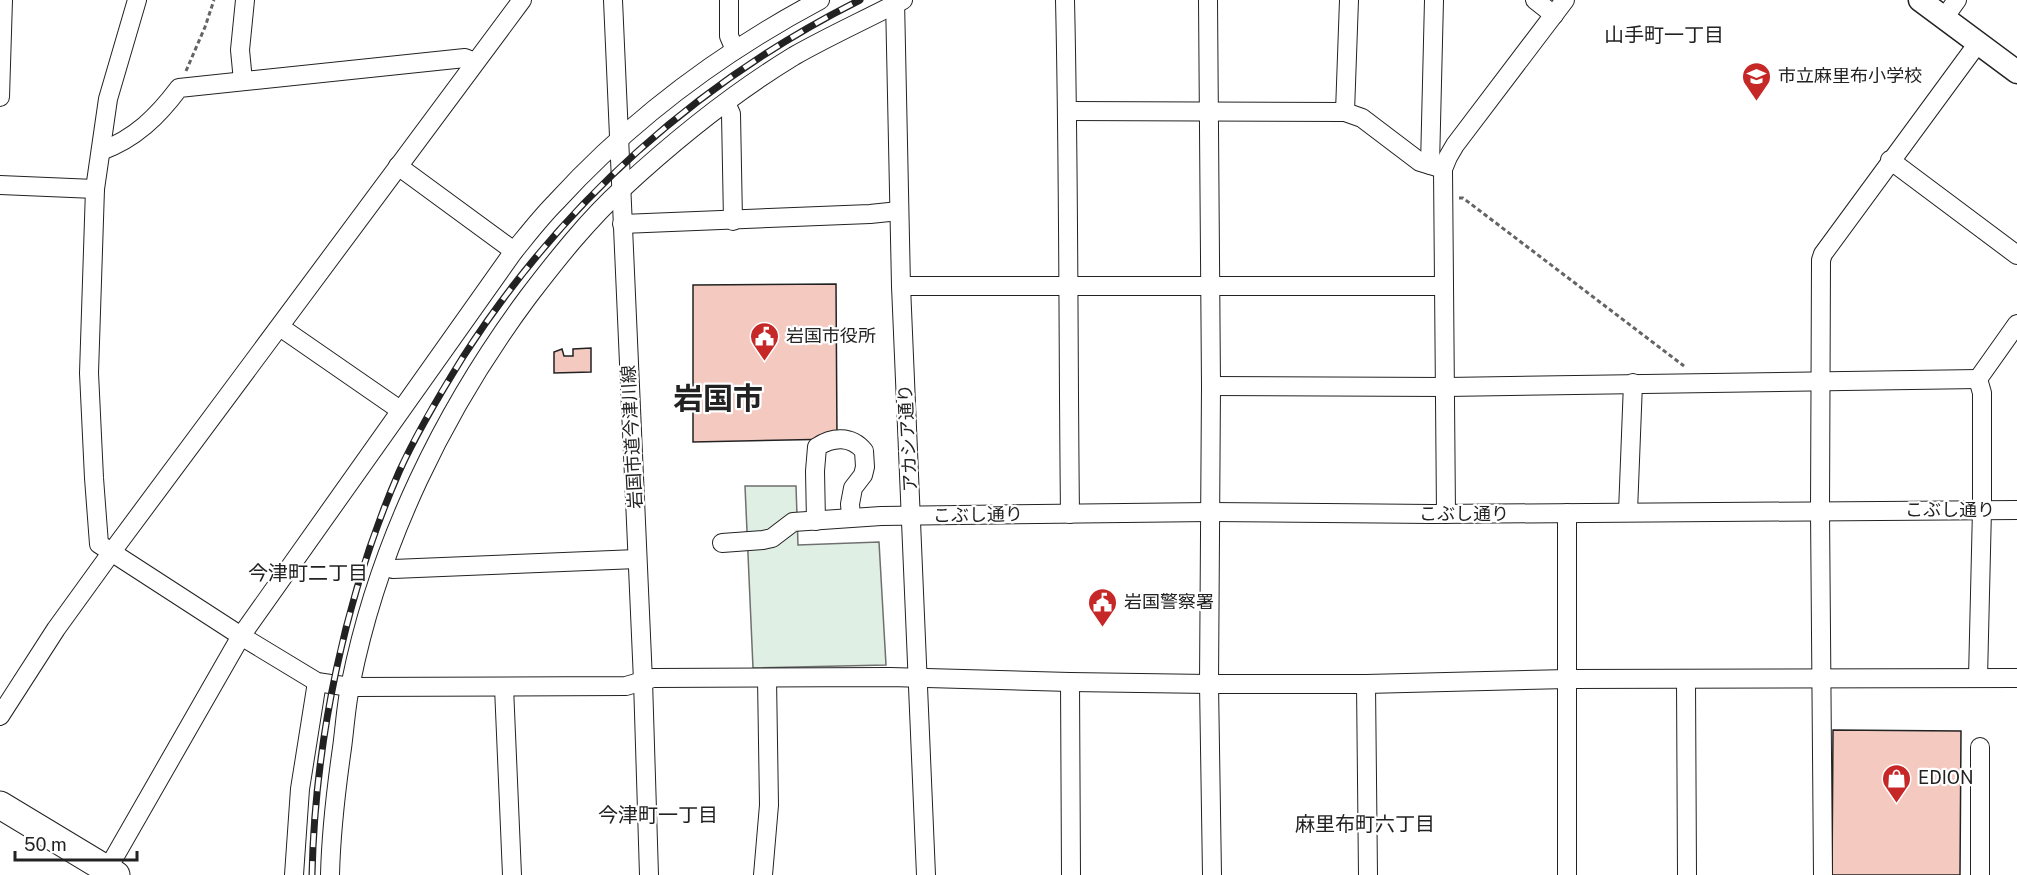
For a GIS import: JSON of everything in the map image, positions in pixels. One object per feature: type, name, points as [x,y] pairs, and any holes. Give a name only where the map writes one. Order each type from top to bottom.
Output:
[{"type":"highway","points":[[0,806],[112,872]]},
{"type":"main road","points":[[1920,0],[1951,9],[1978,43],[2017,72]]},
{"type":"street","points":[[0,96],[3,0]]},
{"type":"street","points":[[137,0],[108,99],[95,189],[90,373],[99,544],[317,682],[350,687],[504,687],[626,686],[652,678],[890,677],[1209,684],[2017,678]]},
{"type":"street","points":[[243,81],[240,50],[245,0]]},
{"type":"street","points":[[0,716],[57,629],[111,553],[522,0]]},
{"type":"street","name":"岩国市道今津川線","points":[[613,0],[650,875]]},
{"type":"street","points":[[729,0],[729,36],[735,50]]},
{"type":"street","points":[[112,872],[241,636],[514,251],[556,202],[619,140],[675,94],[735,50],[820,0]]},
{"type":"street","points":[[1065,0],[1068,111],[1067,285],[1070,514]]},
{"type":"street","points":[[1208,0],[1211,386],[1209,684],[1212,875]]},
{"type":"street","points":[[1345,112],[1348,0]]},
{"type":"street","points":[[1434,0],[1437,167],[1443,198],[1446,514]]},
{"type":"street","points":[[1437,167],[1448,156],[1560,7],[1535,0]]},
{"type":"street","points":[[330,875],[335,797],[350,687],[368,613],[384,566],[428,459],[462,395],[501,333],[587,225],[620,190],[684,135],[794,56],[898,1]]},
{"type":"street","name":"アカシア通り","points":[[898,1],[901,286],[926,875]]},
{"type":"street","points":[[1823,875],[1820,382],[1823,254],[1978,43]]},
{"type":"street","points":[[101,151],[121,144],[143,128],[179,88],[465,58],[475,62]]},
{"type":"street","points":[[726,103],[731,114],[733,221]]},
{"type":"street","points":[[1068,111],[1345,112],[1362,118],[1420,162],[1437,167]]},
{"type":"street","points":[[1890,160],[2017,255]]},
{"type":"street","points":[[398,166],[514,251]]},
{"type":"street","points":[[0,185],[95,189]]},
{"type":"street","points":[[622,225],[899,211]]},
{"type":"street","points":[[901,286],[1443,286]]},
{"type":"street","points":[[1978,379],[2017,324]]},
{"type":"street","points":[[280,327],[400,410]]},
{"type":"street","points":[[1211,386],[1446,387],[1978,379]]},
{"type":"street","points":[[1978,379],[1982,393],[1978,678]]},
{"type":"street","points":[[1628,512],[1633,383]]},
{"type":"street","points":[[812,521],[817,447],[828,440],[853,441],[864,451],[865,467],[863,475],[853,488],[850,504],[851,518]]},
{"type":"street","name":"こぶし通り","points":[[722,543],[772,538],[793,522],[911,516],[1210,512],[1446,514],[2017,510]]},
{"type":"street","points":[[1567,513],[1567,875]]},
{"type":"street","points":[[384,566],[393,569],[637,559]]},
{"type":"street","points":[[763,875],[769,805],[767,678]]},
{"type":"street","points":[[1686,680],[1687,875]]},
{"type":"street","points":[[294,875],[301,780],[317,682]]},
{"type":"street","points":[[1070,682],[1071,875]]},
{"type":"street","points":[[1366,684],[1368,875]]},
{"type":"street","points":[[504,687],[512,875]]},
{"type":"street","points":[[1980,747],[1980,875]]},
{"type":"path","points":[[179,88],[197,47],[213,0]]},
{"type":"path","points":[[1443,198],[1463,198],[1707,383]]},
{"type":"green space","points":[[745,486],[796,486],[798,545],[879,542],[886,665],[753,668]]},
{"type":"building","name":"岩国市役所","points":[[836,284],[837,439],[693,442],[693,285]]},
{"type":"building","points":[[591,348],[591,372],[554,373],[554,352],[562,349],[564,356],[573,356],[573,349]]},
{"type":"building","name":"EDION","points":[[1833,730],[1961,731],[1960,875],[1832,875]]},
{"type":"railway","points":[[312,875],[314,824],[327,721],[336,669],[363,568],[380,519],[406,457],[429,413],[463,357],[502,301],[544,248],[589,198],[638,152],[689,108],[743,68],[800,32],[860,0]]},
{"type":"place","name":"市立麻里布小学校","points":[[1757,102]]},
{"type":"place","name":"岩国市役所","points":[[765,362]]},
{"type":"place","name":"岩国警察署","points":[[1103,628]]},
{"type":"place","name":"EDION","points":[[1897,804]]},
{"type":"district","name":"山手町一丁目","points":[[1664,35]]},
{"type":"district","name":"岩国市","points":[[718,399]]},
{"type":"district","name":"今津町二丁目","points":[[308,573]]},
{"type":"district","name":"今津町一丁目","points":[[658,815]]},
{"type":"district","name":"麻里布町六丁目","points":[[1365,824]]}]
